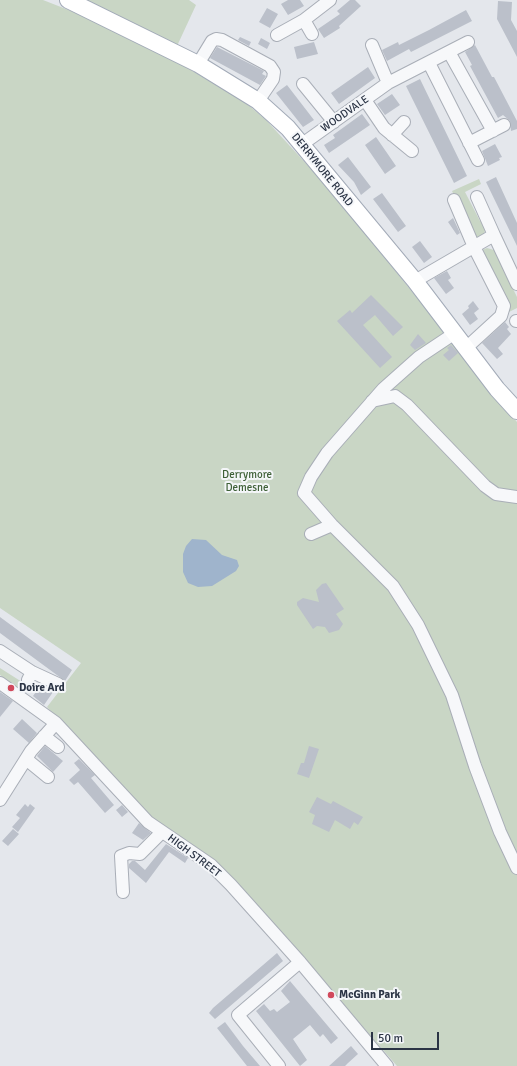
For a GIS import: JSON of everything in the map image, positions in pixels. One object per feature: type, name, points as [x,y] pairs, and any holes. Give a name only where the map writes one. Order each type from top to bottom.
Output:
[{"type":"main road","name":"DERRYMORE ROAD","points":[[68,0],[198,64],[258,101],[288,128],[415,281],[496,389],[517,411]]},
{"type":"street","points":[[277,35],[304,20],[330,0]]},
{"type":"street","points":[[304,20],[312,34]]},
{"type":"street","points":[[198,64],[212,40],[216,38],[270,66],[274,72],[273,79],[258,101]]},
{"type":"street","name":"WOODVALE","points":[[301,145],[388,83],[468,42]]},
{"type":"street","points":[[372,45],[388,83]]},
{"type":"street","points":[[449,52],[493,131]]},
{"type":"street","points":[[429,63],[478,160]]},
{"type":"street","points":[[303,84],[318,93],[334,122]]},
{"type":"street","points":[[365,100],[384,128],[412,151]]},
{"type":"street","points":[[392,135],[404,122]]},
{"type":"street","points":[[469,143],[504,125]]},
{"type":"street","points":[[477,197],[517,284]]},
{"type":"street","points":[[454,200],[474,247],[504,306],[501,316],[466,348]]},
{"type":"street","points":[[415,281],[494,236]]},
{"type":"street","points":[[455,333],[419,357],[382,389],[326,453],[311,477],[304,493],[332,525],[392,586],[418,625],[452,695],[478,773],[500,832],[517,868]]},
{"type":"street","points":[[372,401],[395,396],[407,405],[486,486],[496,494],[517,497]]},
{"type":"street","points":[[312,534],[332,525]]},
{"type":"street","points":[[0,651],[30,676],[58,684]]},
{"type":"street","name":"HIGH STREET","points":[[0,683],[56,723],[148,822],[211,866],[231,885],[300,962],[380,1064]]},
{"type":"street","points":[[0,800],[26,759],[56,723]]},
{"type":"street","points":[[44,736],[58,747]]},
{"type":"street","points":[[26,759],[48,777]]},
{"type":"street","points":[[123,892],[121,856],[129,852],[140,854],[162,832]]},
{"type":"street","points":[[279,1066],[234,1017],[300,962]]},
{"type":"green space","name":"Derrymore Demesne","points":[[0,0],[43,0],[89,18],[149,45],[246,103],[266,120],[323,182],[445,332],[449,342],[453,343],[478,376],[517,422],[517,1066],[397,1066],[261,910],[138,809],[47,707],[81,663],[0,608]]},
{"type":"green space","points":[[66,0],[189,0],[196,5],[177,46]]},
{"type":"green space","points":[[479,179],[481,184],[465,192],[480,221],[483,221],[486,227],[483,238],[475,241],[452,191]]},
{"type":"green space","points":[[487,248],[494,250],[517,297],[517,308],[509,312],[480,251]]},
{"type":"green space","points":[[0,668],[22,682],[18,689],[0,675]]},
{"type":"water","points":[[192,539],[206,540],[222,555],[237,560],[239,566],[236,571],[212,586],[198,587],[188,583],[183,572],[183,554],[186,546]]},
{"type":"building","points":[[288,0],[300,0],[304,6],[288,15],[281,4]]},
{"type":"building","points":[[350,0],[355,0],[361,6],[339,26],[340,28],[324,38],[318,29],[340,14],[337,11]]},
{"type":"building","points":[[498,1],[512,2],[511,20],[517,31],[517,57],[497,19]]},
{"type":"building","points":[[267,8],[278,14],[270,28],[259,22]]},
{"type":"building","points":[[466,10],[472,21],[411,52],[409,49],[387,61],[382,50],[398,42],[399,45]]},
{"type":"building","points":[[240,37],[251,42],[249,46],[238,40]]},
{"type":"building","points":[[261,38],[270,43],[267,49],[258,44]]},
{"type":"building","points":[[314,42],[318,54],[297,59],[294,47]]},
{"type":"building","points":[[475,45],[517,121],[517,129],[511,131],[510,121],[503,115],[498,118],[470,66],[472,65],[465,52]]},
{"type":"building","points":[[217,47],[264,71],[262,74],[266,76],[260,85],[210,58]]},
{"type":"building","points":[[368,67],[375,78],[339,104],[331,93]]},
{"type":"building","points":[[420,79],[467,176],[454,183],[406,86]]},
{"type":"building","points":[[287,85],[314,120],[303,127],[276,93]]},
{"type":"building","points":[[392,94],[400,105],[385,115],[377,104]]},
{"type":"building","points":[[362,114],[370,125],[329,153],[324,145],[335,138],[333,135]]},
{"type":"building","points":[[376,137],[396,166],[385,174],[365,145]]},
{"type":"building","points":[[495,144],[502,157],[499,158],[500,160],[488,166],[482,151]]},
{"type":"building","points":[[348,157],[371,187],[361,195],[354,182],[338,165]]},
{"type":"building","points":[[496,177],[517,223],[517,246],[486,182]]},
{"type":"building","points":[[382,193],[406,226],[398,232],[373,199]]},
{"type":"building","points":[[453,218],[460,233],[457,235],[448,222]]},
{"type":"building","points":[[420,241],[432,257],[424,263],[412,247]]},
{"type":"building","points":[[447,271],[451,278],[448,280],[454,288],[446,294],[434,278]]},
{"type":"building","points":[[371,295],[403,327],[393,336],[375,315],[363,325],[392,357],[380,368],[337,321],[350,310],[352,313]]},
{"type":"building","points":[[473,301],[479,309],[474,313],[478,319],[470,325],[462,314],[469,308],[468,306]]},
{"type":"building","points":[[505,322],[509,327],[507,329],[511,334],[498,348],[503,354],[497,359],[482,343]]},
{"type":"building","points":[[418,334],[426,343],[415,350],[410,345]]},
{"type":"building","points":[[451,345],[458,353],[449,361],[443,355],[449,350],[447,348]]},
{"type":"building","points":[[326,583],[344,609],[336,614],[343,624],[339,630],[329,633],[325,627],[317,626],[313,629],[297,605],[297,602],[303,598],[319,602],[316,590],[322,584]]},
{"type":"building","points":[[0,617],[72,670],[65,681],[0,633]]},
{"type":"building","points":[[41,685],[53,692],[44,705],[33,696]]},
{"type":"building","points":[[0,692],[13,701],[0,717]]},
{"type":"building","points":[[22,719],[37,733],[29,743],[13,729]]},
{"type":"building","points":[[45,746],[63,761],[53,772],[37,756]]},
{"type":"building","points":[[309,746],[319,749],[309,778],[297,774],[301,763],[304,763]]},
{"type":"building","points":[[79,759],[95,775],[91,778],[114,805],[105,813],[78,782],[74,785],[69,780],[80,770],[74,763]]},
{"type":"building","points":[[317,797],[331,804],[333,801],[363,817],[358,825],[354,822],[350,829],[335,820],[329,832],[312,824],[315,815],[309,812]]},
{"type":"building","points":[[25,804],[28,807],[30,804],[35,808],[18,832],[12,827],[20,818],[16,815]]},
{"type":"building","points":[[122,805],[128,812],[122,817],[116,810]]},
{"type":"building","points":[[139,823],[151,833],[143,840],[132,833]]},
{"type":"building","points":[[13,829],[19,834],[8,846],[2,841]]},
{"type":"building","points":[[166,844],[188,858],[185,863],[169,852],[146,883],[129,868],[129,864],[132,861],[135,861],[145,870]]},
{"type":"building","points":[[277,953],[283,961],[215,1019],[209,1013],[213,1008]]},
{"type":"building","points":[[290,981],[338,1038],[331,1044],[323,1034],[320,1037],[310,1025],[293,1039],[307,1060],[300,1066],[256,1011],[264,1004],[270,1011],[274,1009],[277,1012],[290,1002],[281,991]]},
{"type":"building","points":[[225,1022],[260,1066],[247,1066],[217,1028]]},
{"type":"building","points":[[351,1046],[358,1054],[345,1066],[329,1066]]},
{"type":"place","name":"Doire Ard","points":[[11,688]]},
{"type":"place","name":"McGinn Park","points":[[331,995]]}]
